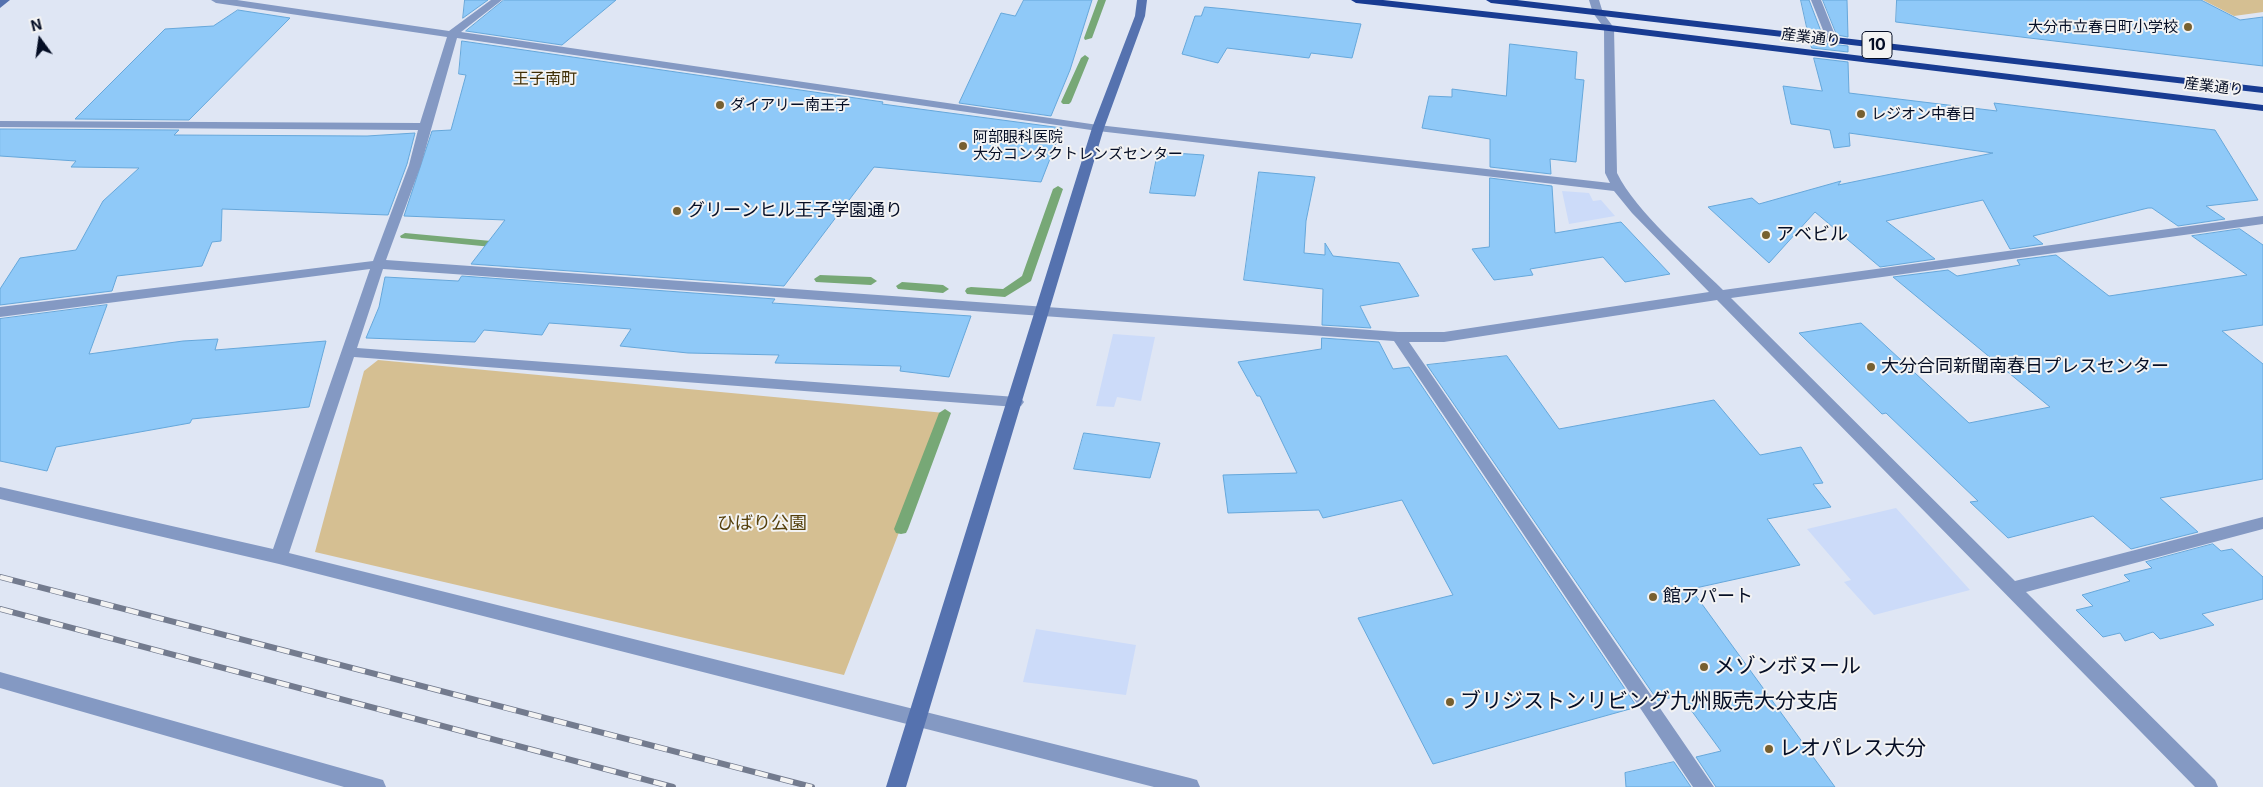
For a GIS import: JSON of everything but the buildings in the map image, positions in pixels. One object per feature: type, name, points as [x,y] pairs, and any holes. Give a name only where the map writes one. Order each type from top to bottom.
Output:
[{"type":"highway","name":"産業通り","points":[[1356,0],[1609,28],[2263,108]]},
{"type":"highway","name":"産業通り","points":[[1491,0],[2263,90]]},
{"type":"street","points":[[0,5],[6,0]]},
{"type":"street","points":[[216,0],[1098,128],[1618,188]]},
{"type":"street","points":[[279,557],[378,264],[415,165],[453,33],[497,0]]},
{"type":"street","points":[[896,787],[1016,402],[1098,128],[1140,16],[1142,0]]},
{"type":"street","points":[[1594,0],[1598,12],[1609,28],[1611,173],[1618,188],[1636,210],[1718,295],[2208,787]]},
{"type":"street","points":[[1816,0],[1832,40]]},
{"type":"street","points":[[0,124],[425,127]]},
{"type":"street","points":[[0,312],[378,264],[1398,337],[1444,337],[1718,295],[2263,220]]},
{"type":"street","points":[[1398,337],[1704,787]]},
{"type":"street","points":[[348,352],[1016,402]]},
{"type":"street","points":[[0,493],[279,557],[1190,787]]},
{"type":"street","points":[[2010,589],[2263,523]]},
{"type":"street","points":[[0,680],[376,787]]},
{"type":"shaded area","points":[[1562,191],[1589,193],[1593,201],[1601,200],[1615,216],[1569,224]]},
{"type":"shaded area","points":[[1113,334],[1155,337],[1141,401],[1117,397],[1114,407],[1096,406]]},
{"type":"shaded area","points":[[1896,508],[1970,590],[1874,615],[1844,582],[1851,580],[1807,529]]},
{"type":"shaded area","points":[[1036,629],[1136,645],[1126,695],[1023,682]]},
{"type":"green space","points":[[2203,0],[2263,0],[2263,12],[2234,16]]},
{"type":"green space","name":"ひばり公園","points":[[378,360],[945,413],[844,675],[315,552],[364,371]]},
{"type":"waterway","points":[[1088,38],[1102,0]]},
{"type":"waterway","points":[[1066,102],[1085,58]]},
{"type":"waterway","points":[[971,291],[1005,293],[1027,278],[1058,189]]},
{"type":"waterway","points":[[405,236],[502,245]]},
{"type":"waterway","points":[[820,279],[871,281]]},
{"type":"waterway","points":[[902,286],[943,289]]},
{"type":"waterway","points":[[901,529],[945,413]]},
{"type":"railway","points":[[0,577],[812,787]]},
{"type":"railway","points":[[0,609],[673,787]]},
{"type":"place","name":"大分市立春日町小学校","points":[[2188,27]]},
{"type":"place","name":"ダイアリー南王子","points":[[720,105]]},
{"type":"place","name":"レジオン中春日","points":[[1861,114]]},
{"type":"place","name":"阿部眼科医院 大分コンタクトレンズセンター","points":[[963,146]]},
{"type":"place","name":"グリーンヒル王子学園通り","points":[[677,211]]},
{"type":"place","name":"アベビル","points":[[1766,235]]},
{"type":"place","name":"大分合同新聞南春日プレスセンター","points":[[1871,367]]},
{"type":"place","name":"館アパート","points":[[1653,597]]},
{"type":"place","name":"メゾンボヌール","points":[[1704,667]]},
{"type":"place","name":"ブリジストンリビング九州販売大分支店","points":[[1450,702]]},
{"type":"place","name":"レオパレス大分","points":[[1769,749]]},
{"type":"district","name":"王子南町","points":[[545,79]]}]
